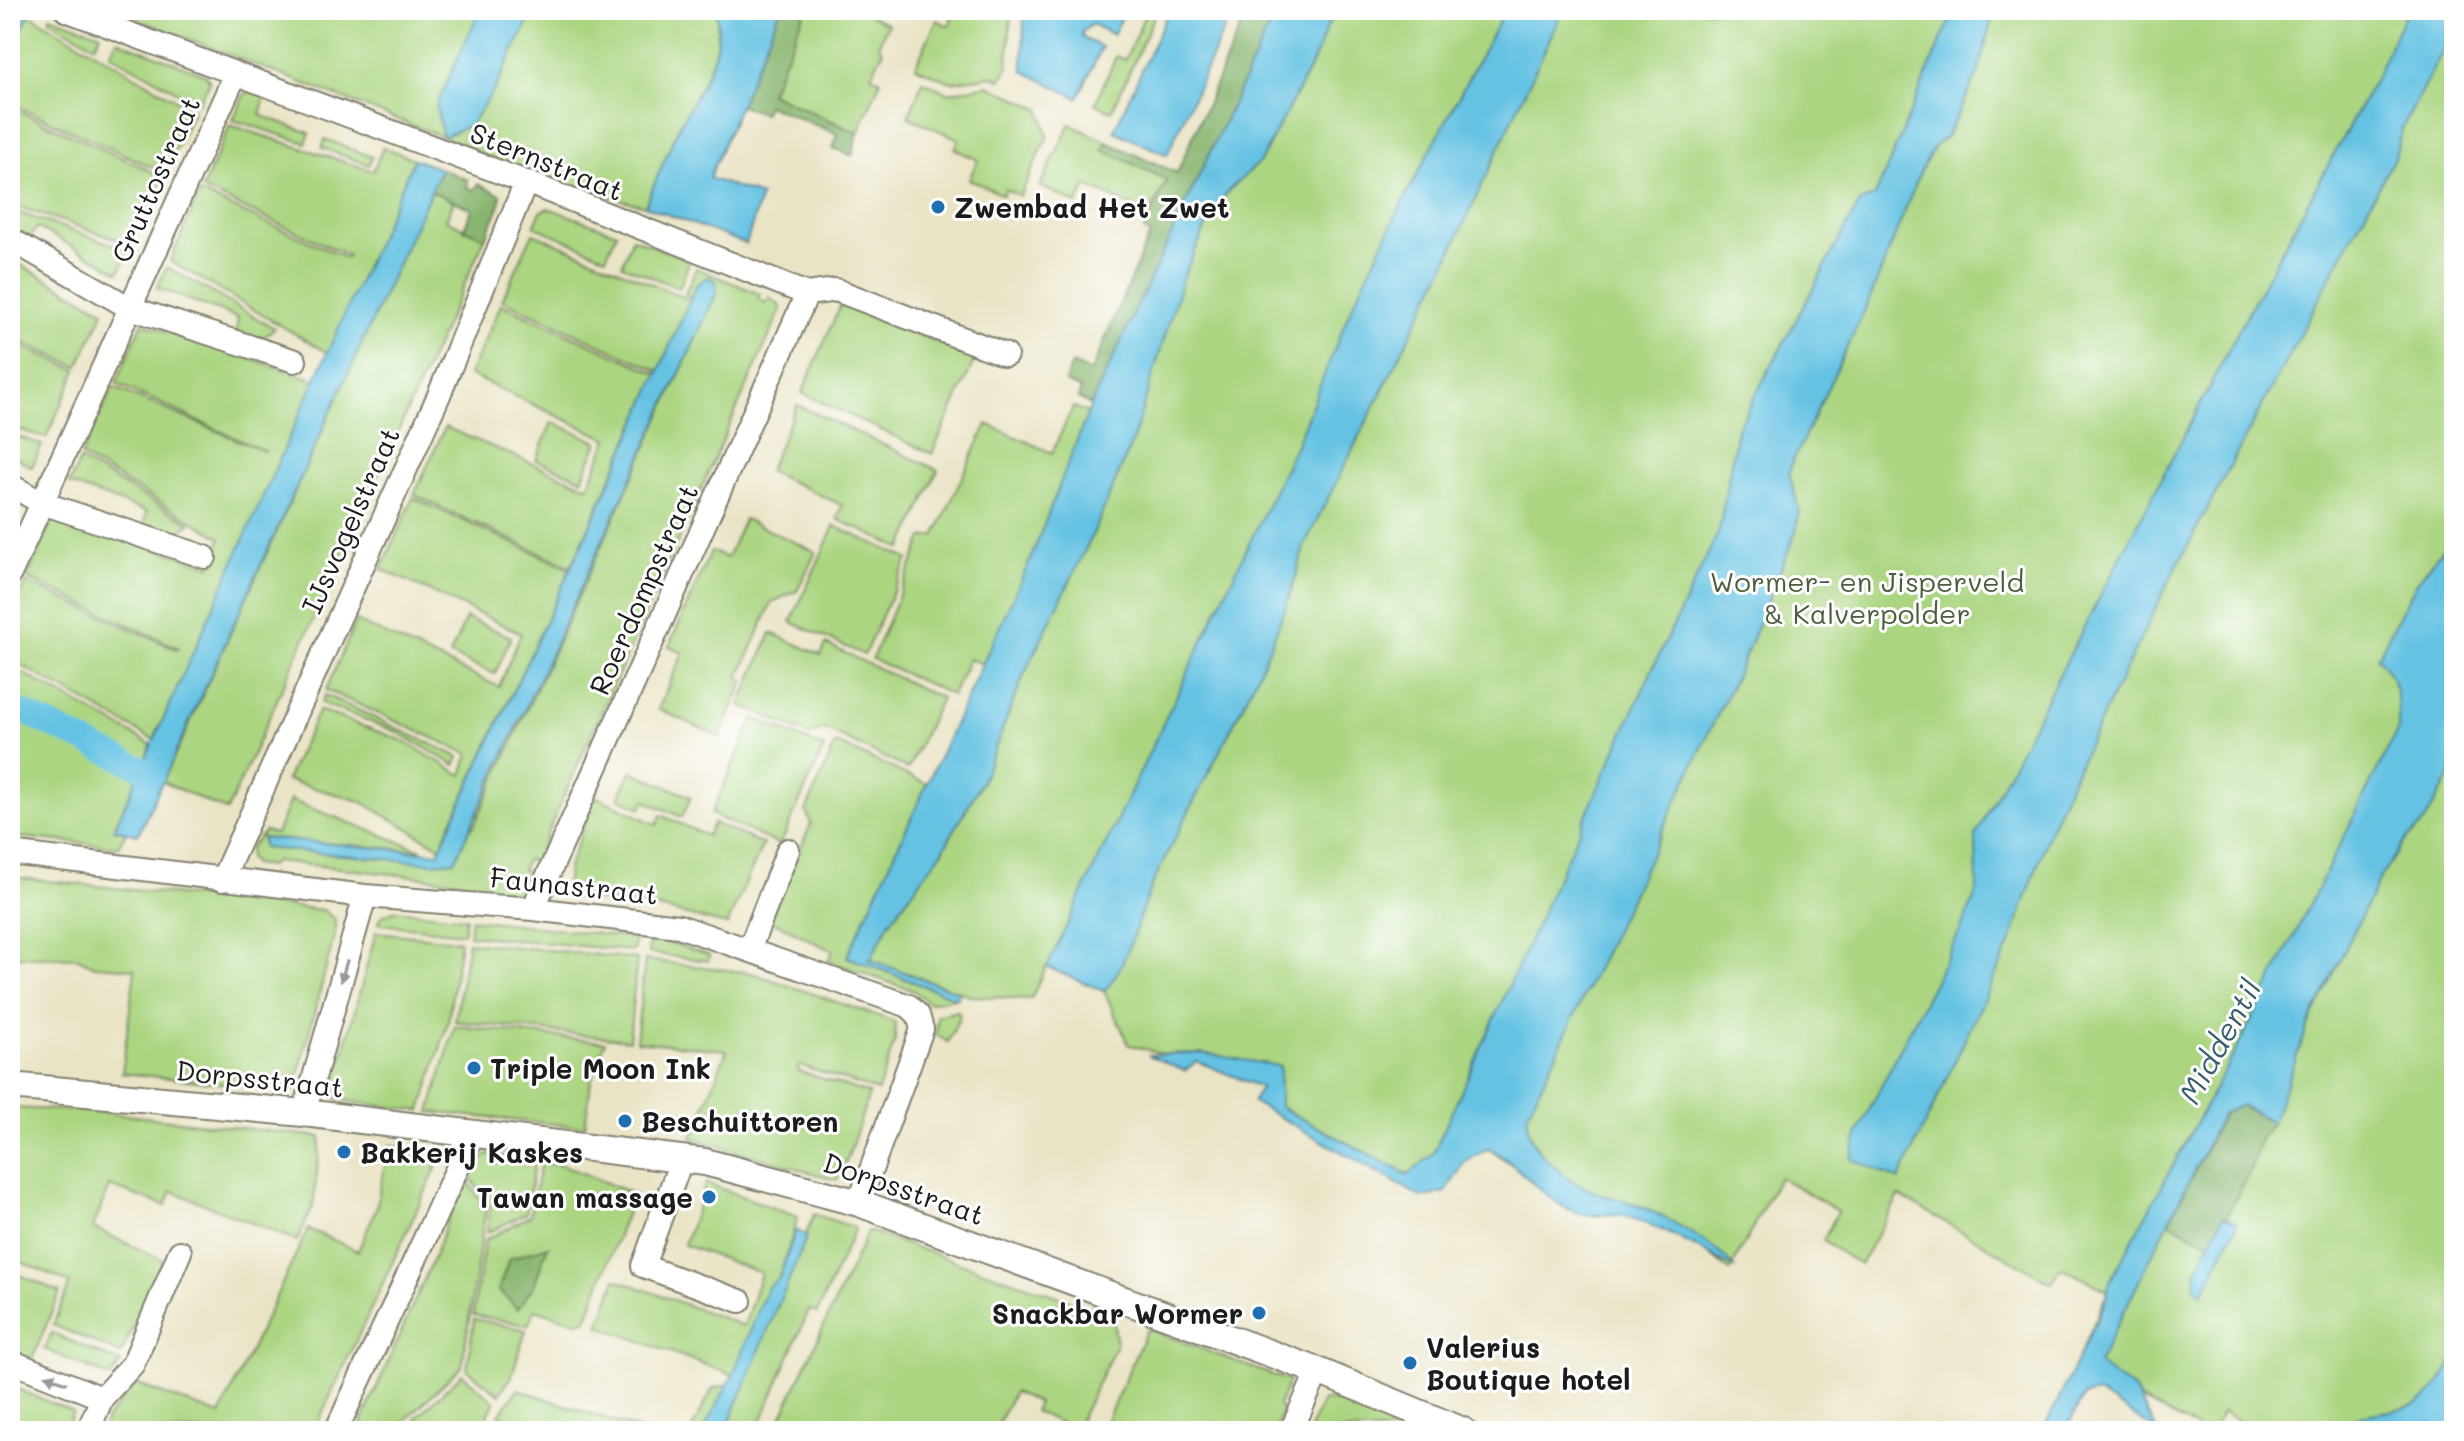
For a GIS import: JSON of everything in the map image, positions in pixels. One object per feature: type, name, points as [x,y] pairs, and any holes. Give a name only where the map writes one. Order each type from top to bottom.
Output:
[{"type":"street","name":"Sternstraat","points":[[66,10],[526,182],[807,294],[836,290],[1006,355]]},
{"type":"street","name":"Gruttostraat","points":[[10,574],[235,75]]},
{"type":"street","name":"IJsvogelstraat","points":[[222,880],[439,395],[526,182]]},
{"type":"street","name":"Gruttostraat","points":[[10,239],[130,308],[295,361]]},
{"type":"street","name":"Roerdompstraat","points":[[533,909],[807,294]]},
{"type":"street","points":[[10,485],[42,503],[205,557]]},
{"type":"street","points":[[749,950],[788,850]]},
{"type":"street","name":"Faunastraat","points":[[10,853],[365,896],[533,909],[679,926],[909,1006],[918,1015],[922,1029],[859,1203]]},
{"type":"street","points":[[304,1113],[365,896]]},
{"type":"street","name":"Dorpsstraat","points":[[10,1086],[304,1113],[682,1158],[859,1203],[1318,1371],[1463,1431]]},
{"type":"street","points":[[336,1431],[474,1132]]},
{"type":"street","points":[[682,1158],[643,1266],[740,1301]]},
{"type":"street","points":[[88,1431],[102,1398],[133,1364],[180,1252]]},
{"type":"street","points":[[10,1361],[102,1398]]},
{"type":"street","points":[[1291,1431],[1318,1371]]},
{"type":"green space","points":[[113,10],[480,10],[437,106],[443,137]]},
{"type":"green space","points":[[534,10],[716,10],[717,43],[713,58],[645,206],[527,174],[443,137],[470,125],[494,90]]},
{"type":"green space","points":[[780,10],[806,10],[770,93],[858,133],[852,156],[833,148],[838,134],[767,105],[763,114],[739,104]]},
{"type":"green space","points":[[806,10],[859,10],[888,24],[879,44],[883,52],[871,75],[881,80],[858,133],[770,93]]},
{"type":"green space","points":[[954,10],[1011,10],[1008,67],[1001,80],[992,76],[951,82],[915,67],[937,20],[949,26]]},
{"type":"green space","points":[[1147,10],[1157,10],[1112,111],[1095,104],[1116,56],[1125,60]]},
{"type":"green space","points":[[1248,10],[1277,10],[1091,405],[1078,398],[1081,389],[1065,382],[1072,364],[1091,372],[1150,234],[1144,230],[1167,180],[1103,150],[1107,142],[1177,173]]},
{"type":"green space","name":"Wormer- en Jisperveld & Kalverpolder","points":[[1334,10],[2454,10],[2454,1431],[2438,1419],[2347,1431],[2258,1431],[2223,1412],[2211,1431],[2201,1431],[2138,1398],[2135,1392],[2080,1355],[2108,1291],[2061,1267],[2052,1283],[1899,1196],[1860,1265],[1823,1241],[1838,1211],[1779,1177],[1730,1271],[1670,1223],[1637,1211],[1596,1216],[1554,1200],[1519,1169],[1488,1149],[1409,1175],[1332,1138],[1264,1099],[1275,1075],[1201,1053],[1164,1054],[1129,1045],[1104,991],[1050,967],[1046,967],[1031,999],[971,996],[870,960],[889,923],[942,852],[982,781],[1025,672],[1093,534],[1183,277],[1209,220],[1229,190],[1260,161],[1313,62]]},
{"type":"green space","points":[[29,14],[194,110],[165,173],[10,103],[10,57]]},
{"type":"green space","points":[[50,16],[101,34],[94,45],[49,20]]},
{"type":"green space","points":[[117,40],[206,75],[210,82],[198,103],[110,54]]},
{"type":"green space","points":[[923,81],[948,93],[988,85],[1040,109],[1048,136],[1020,196],[1005,189],[1003,195],[969,179],[978,160],[955,149],[959,139],[908,117]]},
{"type":"green space","points":[[245,93],[265,97],[260,115],[310,133],[306,143],[233,120]]},
{"type":"green space","points":[[10,107],[164,177],[132,244],[10,204]]},
{"type":"green space","points":[[1070,124],[1107,142],[1104,150],[1167,179],[1150,215],[1087,186],[1077,204],[1040,186]]},
{"type":"green space","points":[[230,125],[373,171],[383,147],[414,159],[328,353],[170,261],[200,193],[346,258],[348,255],[202,189]]},
{"type":"green space","points":[[325,139],[372,157],[369,165],[322,148]]},
{"type":"green space","points":[[441,169],[468,180],[467,187],[474,190],[478,184],[501,195],[485,238],[464,229],[472,209],[431,191]]},
{"type":"green space","points":[[431,191],[454,201],[446,220],[485,238],[227,811],[163,782]]},
{"type":"green space","points":[[548,208],[617,233],[606,257],[534,226],[541,211]]},
{"type":"green space","points":[[10,210],[130,250],[119,272],[37,227],[29,240],[10,230]]},
{"type":"green space","points":[[533,233],[690,300],[659,371],[502,300]]},
{"type":"green space","points":[[632,238],[690,260],[679,288],[622,265]]},
{"type":"green space","points":[[10,259],[104,311],[78,367],[10,337]]},
{"type":"green space","points":[[167,267],[274,328],[261,337],[236,333],[238,318],[157,288]]},
{"type":"green space","points":[[696,268],[760,294],[758,299],[766,303],[769,297],[781,307],[780,312],[534,863],[527,859],[522,869],[530,874],[518,893],[472,889],[465,882],[275,861],[270,866],[254,864],[249,859],[249,848],[265,831],[276,834],[290,800],[424,851],[263,838],[433,863],[474,826],[717,292],[715,284],[706,280],[697,284],[691,297],[685,294]]},
{"type":"green space","points":[[501,304],[658,374],[571,567],[414,495],[445,427],[588,487],[608,439],[469,375]]},
{"type":"green space","points":[[841,304],[976,357],[932,454],[802,393]]},
{"type":"green space","points":[[142,323],[316,380],[154,740],[10,659],[10,617],[26,582],[179,648],[27,578],[54,515],[210,566],[221,538],[81,456],[113,387],[266,452],[116,383]]},
{"type":"green space","points":[[10,341],[77,370],[46,438],[10,427]]},
{"type":"green space","points":[[797,405],[938,470],[902,549],[837,519],[842,505],[768,471]]},
{"type":"green space","points":[[1073,407],[1088,413],[1030,563],[983,664],[969,659],[952,695],[872,659],[923,538],[935,536],[987,424],[1052,453]]},
{"type":"green space","points":[[552,422],[598,442],[582,479],[536,460]]},
{"type":"green space","points":[[10,434],[42,445],[32,467],[10,454]]},
{"type":"green space","points":[[80,460],[190,523],[172,534],[143,525],[147,512],[69,484]]},
{"type":"green space","points":[[413,498],[570,569],[440,847],[360,801],[286,780],[319,710],[401,740],[462,775],[469,754],[326,690],[356,621],[499,687],[521,633],[381,569]]},
{"type":"green space","points":[[744,519],[816,552],[797,591],[772,602],[739,677],[744,681],[720,737],[658,709],[683,653],[669,646],[711,551],[727,558]]},
{"type":"green space","points":[[834,526],[908,559],[864,655],[791,622]]},
{"type":"green space","points":[[466,618],[511,637],[495,674],[450,655]]},
{"type":"green space","points":[[771,633],[821,655],[826,644],[941,698],[908,769],[825,729],[809,735],[740,705]]},
{"type":"green space","points":[[10,666],[152,745],[114,829],[126,832],[118,847],[10,836]]},
{"type":"green space","points":[[325,695],[459,757],[455,765],[397,732],[321,703]]},
{"type":"green space","points":[[754,718],[824,748],[780,845],[711,814]]},
{"type":"green space","points":[[836,743],[927,784],[847,957],[956,998],[929,1003],[914,991],[828,961],[833,951],[770,920],[811,824],[806,811]]},
{"type":"green space","points":[[631,771],[691,797],[682,817],[645,801],[641,808],[619,798]]},
{"type":"green space","points":[[595,796],[657,825],[661,815],[707,836],[713,823],[763,844],[727,925],[659,908],[574,897],[566,891],[568,868]]},
{"type":"green space","points":[[10,877],[323,910],[335,920],[335,933],[294,1091],[122,1073],[135,969],[95,966],[78,958],[10,956]]},
{"type":"green space","points":[[396,910],[466,918],[463,933],[379,924],[381,916]]},
{"type":"green space","points":[[471,919],[635,938],[633,951],[469,935]]},
{"type":"green space","points":[[376,932],[460,941],[448,1022],[421,1111],[338,1100],[333,1092]]},
{"type":"green space","points":[[649,937],[709,955],[708,961],[648,953]]},
{"type":"green space","points":[[468,942],[637,959],[629,1040],[455,1021]]},
{"type":"green space","points":[[645,960],[752,973],[895,1022],[895,1040],[878,1091],[799,1065],[798,1071],[869,1094],[842,1175],[836,1180],[692,1138],[727,1050],[636,1041]]},
{"type":"green space","points":[[958,1011],[960,1016],[948,1042],[936,1035],[937,1016]]},
{"type":"green space","points":[[455,1026],[605,1042],[591,1081],[585,1127],[430,1112]]},
{"type":"green space","points":[[2241,1105],[2272,1122],[2261,1138],[2248,1176],[2211,1244],[2169,1222],[2223,1114]]},
{"type":"green space","points":[[10,1108],[91,1111],[321,1137],[313,1207],[297,1241],[172,1191],[166,1206],[109,1186],[93,1228],[163,1260],[121,1354],[53,1325],[70,1283],[10,1257]]},
{"type":"green space","points":[[389,1145],[435,1151],[440,1160],[314,1431],[102,1431],[106,1419],[136,1384],[220,1415],[308,1229],[358,1251],[376,1209]]},
{"type":"green space","points":[[488,1154],[535,1160],[526,1213],[487,1233],[490,1207],[467,1172]]},
{"type":"green space","points":[[541,1162],[565,1166],[634,1194],[586,1320],[576,1322],[535,1309],[528,1325],[473,1315],[485,1240],[530,1216]]},
{"type":"green space","points":[[464,1176],[486,1208],[462,1366],[394,1431],[358,1431],[433,1259]]},
{"type":"green space","points":[[706,1183],[798,1217],[779,1278],[733,1375],[599,1326],[616,1279],[744,1326],[761,1273],[684,1245]]},
{"type":"green space","points":[[814,1214],[855,1228],[817,1313],[809,1310],[757,1431],[726,1431]]},
{"type":"green space","points":[[868,1231],[1112,1315],[1117,1343],[1075,1430],[1034,1411],[1038,1403],[1014,1392],[994,1431],[775,1431]]},
{"type":"green space","points":[[548,1246],[534,1285],[518,1309],[498,1290],[509,1259]]},
{"type":"green space","points":[[10,1271],[60,1292],[31,1362],[10,1353]]},
{"type":"green space","points":[[474,1319],[526,1330],[511,1378],[499,1394],[467,1369]]},
{"type":"green space","points":[[1147,1329],[1289,1381],[1278,1405],[1283,1411],[1274,1431],[1102,1431]]},
{"type":"green space","points":[[52,1333],[121,1363],[110,1377],[44,1349]]},
{"type":"green space","points":[[462,1374],[495,1402],[479,1431],[432,1431],[416,1418]]},
{"type":"green space","points":[[728,1385],[703,1431],[691,1431],[713,1388]]},
{"type":"green space","points":[[10,1386],[73,1412],[65,1431],[10,1431]]},
{"type":"green space","points":[[518,1389],[642,1431],[536,1431],[499,1415]]},
{"type":"green space","points":[[1323,1400],[1341,1402],[1411,1431],[1309,1431]]},
{"type":"water","points":[[10,10],[31,10],[10,57]]},
{"type":"water","points":[[480,10],[534,10],[494,90],[470,125],[443,137],[436,106]]},
{"type":"water","points":[[716,10],[780,10],[709,178],[761,196],[746,244],[645,206],[713,58],[718,27]]},
{"type":"water","points":[[1024,10],[1124,10],[1113,35],[1092,24],[1082,32],[1083,38],[1102,47],[1078,98],[1023,71]]},
{"type":"water","points":[[1169,10],[1233,10],[1167,155],[1114,131]]},
{"type":"water","points":[[1277,10],[1334,10],[1313,62],[1260,162],[1229,190],[1209,220],[1183,277],[1133,440],[1093,534],[1025,672],[982,781],[942,852],[889,923],[870,960],[959,992],[956,998],[847,957],[1029,563],[1091,405]]},
{"type":"water","points":[[1505,10],[1563,10],[1438,280],[1304,546],[1292,588],[1258,674],[1154,881],[1121,966],[1104,991],[1047,967],[1296,445],[1347,318],[1400,207]]},
{"type":"water","points":[[1954,10],[1994,10],[1978,74],[1947,136],[1934,146],[1920,173],[1869,301],[1792,463],[1789,472],[1799,511],[1796,532],[1743,661],[1528,1113],[1528,1127],[1533,1140],[1540,1152],[1563,1174],[1589,1190],[1639,1206],[1669,1220],[1714,1249],[1735,1269],[1646,1223],[1614,1214],[1582,1214],[1564,1207],[1488,1148],[1464,1163],[1446,1192],[1423,1198],[1253,1102],[1260,1087],[1196,1061],[1185,1071],[1148,1055],[1201,1053],[1280,1066],[1280,1107],[1408,1175],[1433,1154],[1650,674],[1719,531],[1737,429],[1860,202],[1875,196]]},
{"type":"water","points":[[2407,10],[2454,10],[2454,29],[2402,129],[2395,156],[2168,583],[2078,766],[2051,827],[2010,944],[1899,1180],[1851,1159],[1858,1132],[1965,921],[1977,890],[1976,835],[2247,314],[2377,75]]},
{"type":"water","points":[[414,159],[441,169],[138,835],[114,829]]},
{"type":"water","points":[[708,277],[716,281],[717,292],[455,861],[433,863],[263,848],[262,838],[438,853],[604,496],[697,284]]},
{"type":"water","points":[[2454,535],[2454,769],[2424,823],[2406,840],[2380,878],[2309,1024],[2272,1122],[2241,1105],[2222,1114],[2098,1364],[2135,1391],[2157,1431],[2098,1393],[2084,1396],[2065,1431],[2043,1431],[2104,1305],[2110,1281],[2246,1031],[2398,729],[2396,690],[2389,673],[2377,658],[2417,582]]},
{"type":"water","points":[[2223,1216],[2238,1223],[2202,1295],[2195,1287],[2197,1269]]},
{"type":"water","points":[[796,1230],[807,1236],[726,1431],[703,1431],[733,1375],[767,1288],[779,1278]]},
{"type":"water","points":[[2454,1359],[2454,1431],[2438,1431],[2431,1423],[2418,1431],[2335,1431],[2357,1418],[2418,1403],[2433,1392]]},
{"type":"waterway","points":[[10,706],[153,774],[161,756]]},
{"type":"place","name":"Zwembad Het Zwet","points":[[938,207]]},
{"type":"place","name":"Triple Moon Ink","points":[[474,1068]]},
{"type":"place","name":"Beschuittoren","points":[[625,1121]]},
{"type":"place","name":"Bakkerij Kaskes","points":[[344,1152]]},
{"type":"place","name":"Tawan massage","points":[[709,1197]]},
{"type":"place","name":"Snackbar Wormer","points":[[1259,1313]]},
{"type":"place","name":"Valerius Boutique hotel","points":[[1410,1363]]},
{"type":"water label","name":"Middentil","points":[[2219,1041]]}]
